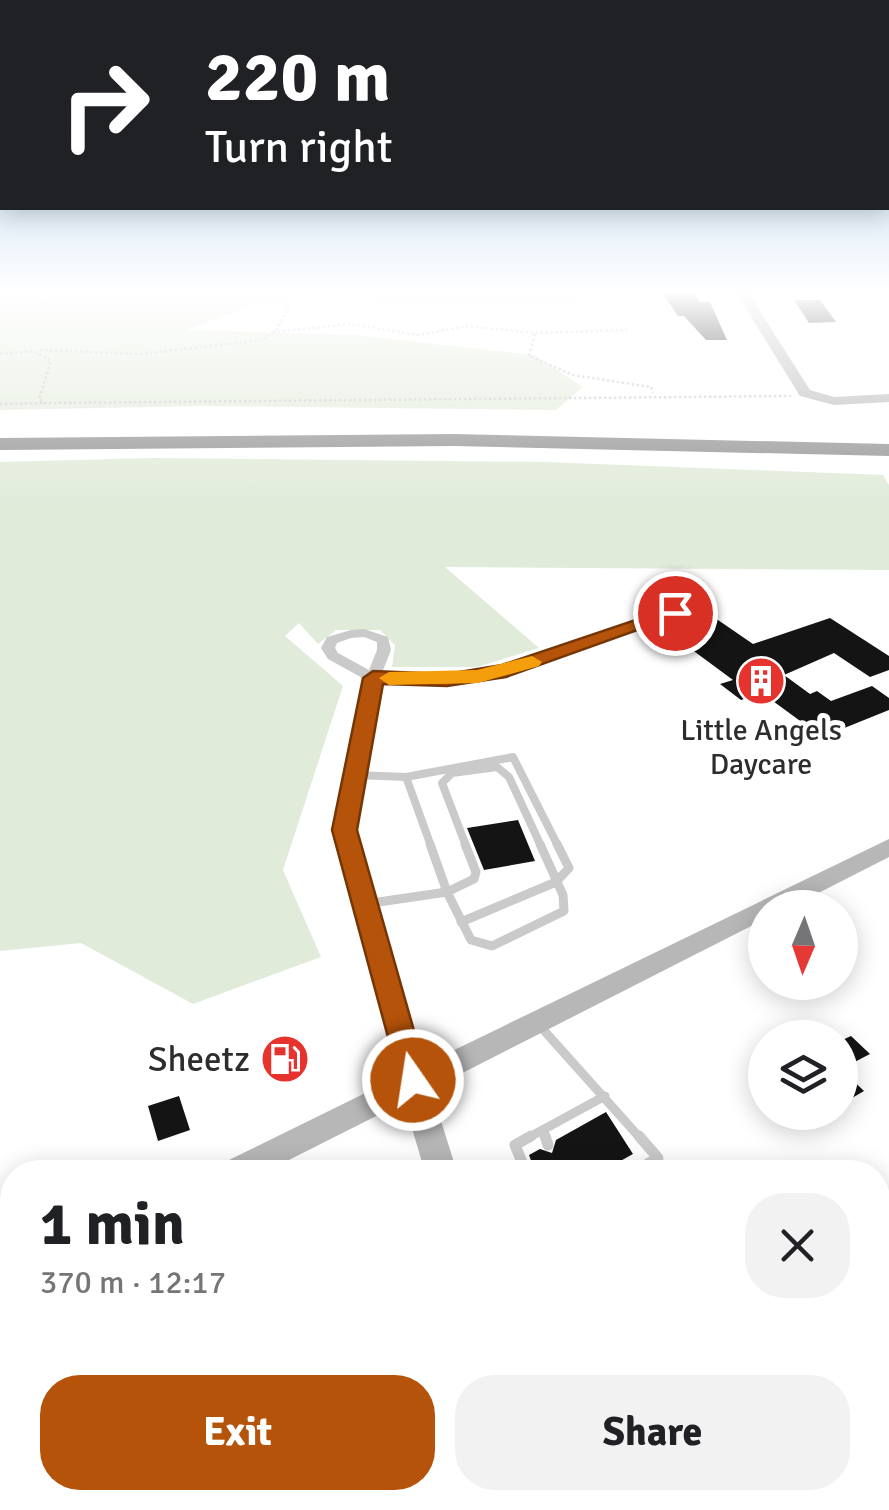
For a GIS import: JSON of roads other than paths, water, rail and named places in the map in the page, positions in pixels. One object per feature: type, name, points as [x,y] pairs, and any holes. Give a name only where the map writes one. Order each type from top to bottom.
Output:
[{"type":"highway","points":[[0,432],[464,429],[889,434]]},
{"type":"highway","points":[[0,444],[454,440],[889,450]]},
{"type":"highway","points":[[454,440],[889,459]]},
{"type":"main road","points":[[787,361],[808,394],[834,401],[889,398]]},
{"type":"main road","points":[[802,890],[889,847]]},
{"type":"main road","points":[[259,1160],[748,916]]},
{"type":"main road","points":[[413,1080],[437,1160]]},
{"type":"street","points":[[373,678],[344,830],[413,1080]]},
{"type":"lane","points":[[373,678],[447,680],[506,671],[710,601]]},
{"type":"lane","points":[[353,774],[406,777],[513,757],[569,868],[556,882],[462,922]]},
{"type":"lane","points":[[365,904],[447,892],[474,879],[476,872],[442,784],[452,773],[488,768],[504,770],[509,777],[565,904],[556,918],[492,946],[470,940],[447,892],[406,777]]},
{"type":"lane","points":[[535,1020],[658,1158],[654,1160]]},
{"type":"lane","points":[[521,1160],[515,1144],[604,1096]]},
{"type":"lane","points":[[581,1110],[587,1123]]},
{"type":"lane","points":[[542,1130],[548,1145]]},
{"type":"place","name":"Little Angels Daycare","points":[[761,681]]},
{"type":"place","name":"Sheetz","points":[[285,1059]]}]
